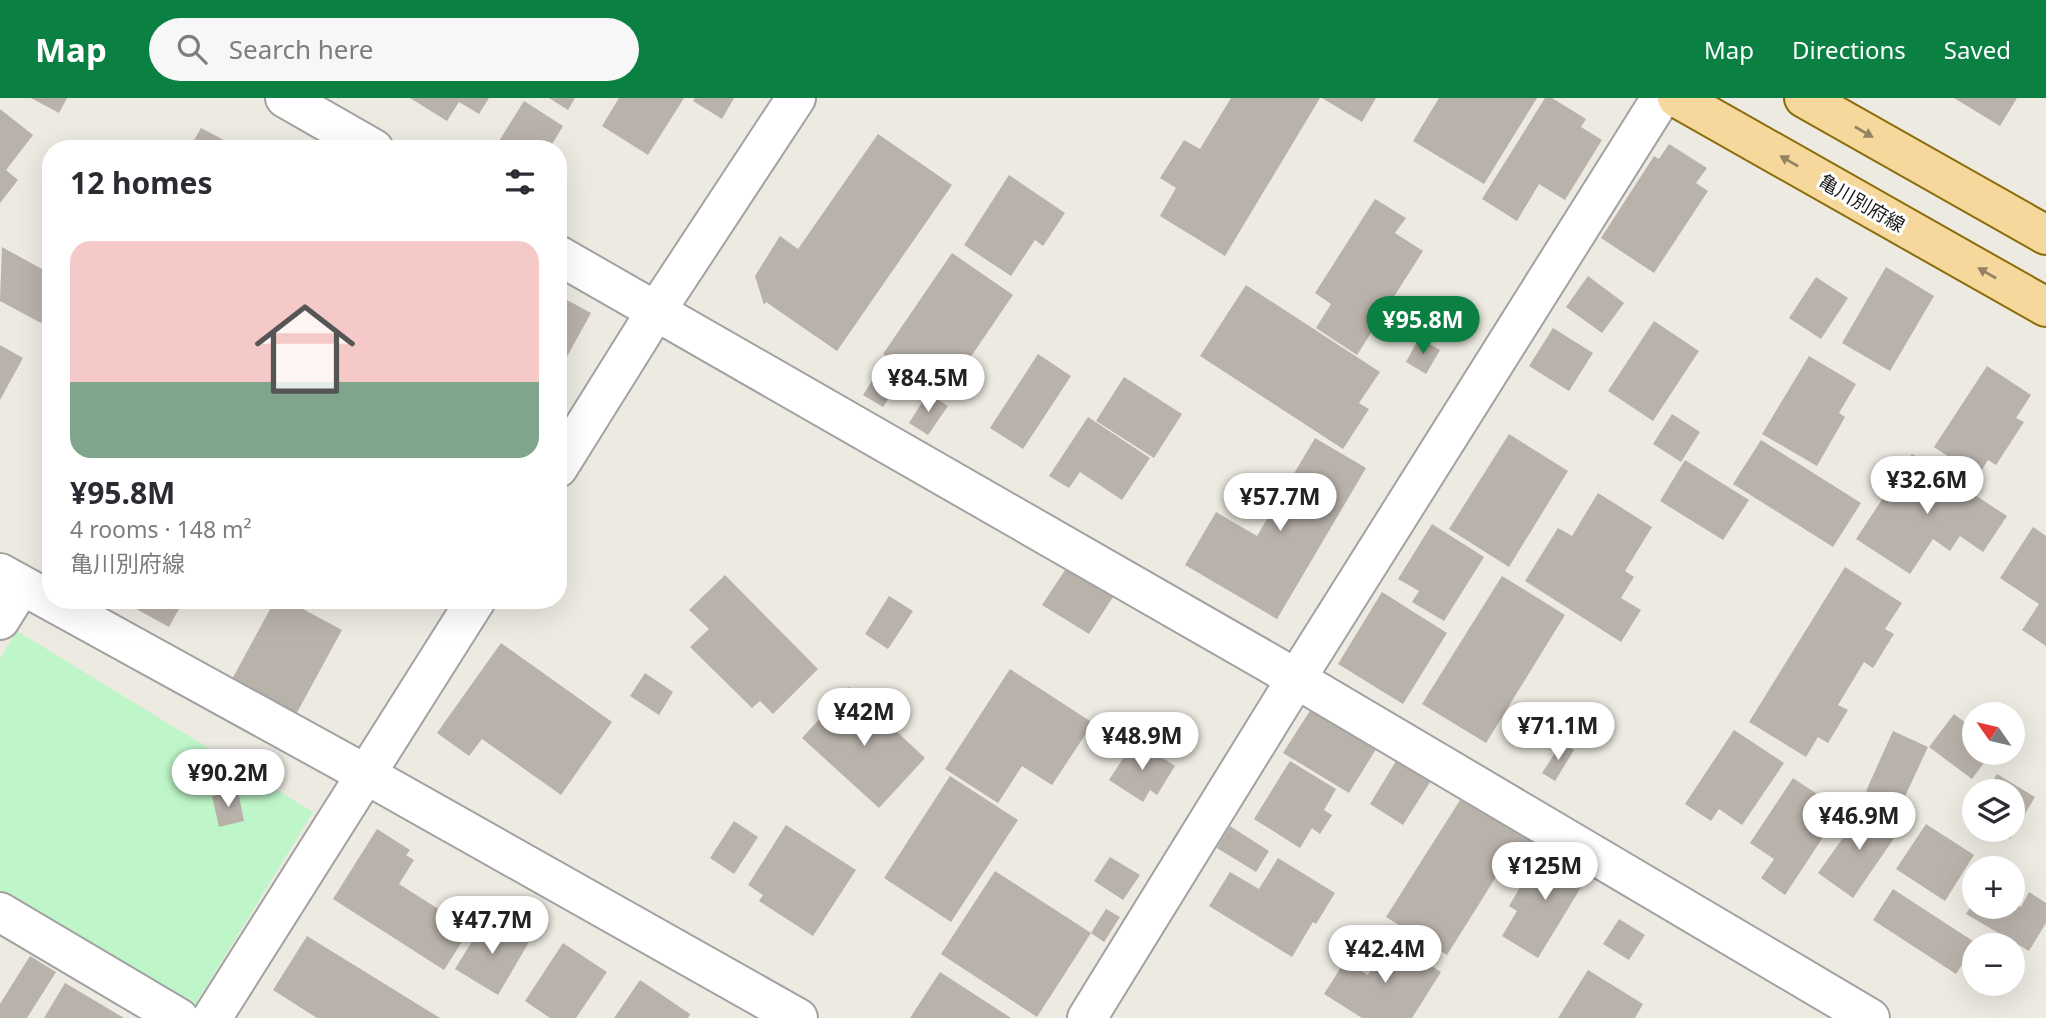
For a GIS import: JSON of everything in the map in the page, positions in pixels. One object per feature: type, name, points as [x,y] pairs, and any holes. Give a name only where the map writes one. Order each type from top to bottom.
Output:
[{"type":"main road","name":"亀川別府線","points":[[1677,98],[2046,307]]},
{"type":"main road","points":[[1804,98],[2046,235]]},
{"type":"street","points":[[285,98],[358,140]]},
{"type":"street","points":[[567,454],[656,311],[796,98]]},
{"type":"street","points":[[1087,1018],[1296,679],[1661,98]]},
{"type":"street","points":[[567,260],[1296,679],[1870,1018]]},
{"type":"street","points":[[0,620],[11,579],[42,596]]},
{"type":"street","points":[[65,609],[798,1018]]},
{"type":"street","points":[[212,1018],[470,609]]},
{"type":"street","points":[[0,912],[179,1018]]},
{"type":"green space","points":[[17,631],[313,812],[190,1013],[0,897],[0,659]]},
{"type":"building","points":[[31,98],[67,98],[59,113]]},
{"type":"building","points":[[410,98],[489,98],[479,114],[459,102],[447,121]]},
{"type":"building","points":[[549,98],[575,98],[568,110]]},
{"type":"building","points":[[619,98],[684,98],[648,155],[602,126]]},
{"type":"building","points":[[695,98],[734,98],[722,119],[693,101]]},
{"type":"building","points":[[1231,98],[1320,98],[1225,256],[1160,216],[1176,188],[1160,178],[1184,140],[1200,149]]},
{"type":"building","points":[[1322,98],[1376,98],[1362,122]]},
{"type":"building","points":[[1439,98],[1537,98],[1484,184],[1413,141]]},
{"type":"building","points":[[1545,98],[1552,98],[1586,119],[1581,127],[1602,140],[1565,200],[1539,184],[1517,221],[1482,199]]},
{"type":"building","points":[[1954,98],[2017,98],[2000,126]]},
{"type":"building","points":[[524,101],[563,126],[554,140],[500,140]]},
{"type":"building","points":[[0,109],[33,135],[6,170],[18,180],[0,203]]},
{"type":"building","points":[[201,128],[224,140],[194,140]]},
{"type":"building","points":[[878,134],[952,185],[837,351],[766,302],[764,305],[755,276],[780,236],[798,249]]},
{"type":"building","points":[[1669,144],[1707,168],[1696,183],[1708,191],[1654,273],[1601,238],[1654,156],[1659,159]]},
{"type":"building","points":[[1009,175],[1065,213],[1043,246],[1035,240],[1011,276],[964,245]]},
{"type":"building","points":[[1375,199],[1406,218],[1395,233],[1423,251],[1357,355],[1316,328],[1331,304],[1315,293]]},
{"type":"building","points":[[2,247],[42,269],[42,321],[0,301]]},
{"type":"building","points":[[952,253],[1013,295],[944,396],[883,354]]},
{"type":"building","points":[[1886,267],[1934,296],[1890,371],[1842,343]]},
{"type":"building","points":[[1588,276],[1624,303],[1602,333],[1566,307]]},
{"type":"building","points":[[1816,277],[1848,298],[1821,339],[1789,318]]},
{"type":"building","points":[[1246,285],[1380,372],[1359,403],[1369,409],[1343,449],[1200,356]]},
{"type":"building","points":[[567,300],[591,313],[567,357]]},
{"type":"building","points":[[1654,321],[1699,351],[1653,421],[1608,391]]},
{"type":"building","points":[[1553,328],[1593,353],[1569,391],[1529,366]]},
{"type":"building","points":[[1419,338],[1440,350],[1426,374],[1406,362]]},
{"type":"building","points":[[0,345],[23,358],[0,400]]},
{"type":"building","points":[[1038,354],[1071,376],[1023,449],[990,428]]},
{"type":"building","points":[[1809,356],[1856,384],[1839,413],[1845,417],[1817,466],[1762,434]]},
{"type":"building","points":[[882,365],[902,378],[883,407],[863,395]]},
{"type":"building","points":[[1987,366],[2031,395],[2016,418],[2024,422],[1996,465],[1988,460],[1978,476],[1934,447]]},
{"type":"building","points":[[1124,377],[1182,414],[1154,458],[1096,421]]},
{"type":"building","points":[[928,393],[948,406],[928,435],[909,423]]},
{"type":"building","points":[[1672,414],[1700,432],[1681,462],[1653,444]]},
{"type":"building","points":[[1088,417],[1150,458],[1122,500],[1080,472],[1069,488],[1049,476]]},
{"type":"building","points":[[1509,434],[1568,471],[1509,567],[1449,529]]},
{"type":"building","points":[[1315,438],[1366,468],[1277,619],[1185,565],[1216,512],[1257,536]]},
{"type":"building","points":[[1761,440],[1861,503],[1833,547],[1733,484]]},
{"type":"building","points":[[1912,454],[2007,516],[1983,552],[1960,536],[1950,551],[1933,539],[1910,574],[1856,539]]},
{"type":"building","points":[[1685,460],[1749,500],[1723,540],[1660,501]]},
{"type":"building","points":[[1598,493],[1652,527],[1625,571],[1634,577],[1621,598],[1641,610],[1621,642],[1525,581],[1558,528],[1572,536]]},
{"type":"building","points":[[1432,524],[1484,557],[1444,621],[1412,602],[1419,591],[1398,579]]},
{"type":"building","points":[[2033,527],[2046,536],[2046,646],[2022,630],[2039,604],[2000,578]]},
{"type":"building","points":[[1067,567],[1113,597],[1089,634],[1042,605]]},
{"type":"building","points":[[1845,567],[1902,603],[1885,629],[1894,634],[1873,668],[1864,662],[1838,705],[1848,710],[1828,743],[1818,737],[1806,757],[1749,722]]},
{"type":"building","points":[[725,575],[818,669],[773,714],[760,701],[752,708],[690,647],[709,629],[689,610]]},
{"type":"building","points":[[1502,576],[1565,615],[1486,743],[1422,704]]},
{"type":"building","points":[[1382,592],[1447,633],[1403,704],[1338,664]]},
{"type":"building","points":[[889,596],[913,611],[888,649],[865,634]]},
{"type":"building","points":[[136,609],[179,609],[169,627]]},
{"type":"building","points":[[270,609],[303,609],[342,630],[294,718],[230,683]]},
{"type":"building","points":[[501,643],[612,722],[561,795],[482,739],[469,756],[437,733]]},
{"type":"building","points":[[1010,669],[1093,723],[1052,785],[1022,766],[998,803],[945,769]]},
{"type":"building","points":[[645,673],[673,692],[659,715],[630,696]]},
{"type":"building","points":[[849,687],[925,758],[879,808],[802,738]]},
{"type":"building","points":[[1313,706],[1378,746],[1349,793],[1283,753]]},
{"type":"building","points":[[1954,714],[1962,720],[1962,765],[1982,765],[1972,779],[1929,747]]},
{"type":"building","points":[[1734,730],[1784,763],[1742,825],[1719,809],[1711,821],[1685,804]]},
{"type":"building","points":[[1893,731],[1928,747],[1900,807],[1866,791]]},
{"type":"building","points":[[1135,740],[1175,766],[1157,795],[1150,790],[1143,802],[1109,780]]},
{"type":"building","points":[[1562,742],[1574,750],[1555,781],[1542,773]]},
{"type":"building","points":[[1398,758],[1432,779],[1403,825],[1370,804]]},
{"type":"building","points":[[1290,761],[1336,789],[1324,810],[1332,815],[1320,834],[1312,828],[1300,848],[1254,819]]},
{"type":"building","points":[[950,776],[1018,820],[951,922],[884,878]]},
{"type":"building","points":[[1793,778],[1841,810],[1785,895],[1761,878],[1774,859],[1750,843]]},
{"type":"building","points":[[238,791],[244,821],[219,827],[212,796]]},
{"type":"building","points":[[2025,791],[2035,797],[2025,814]]},
{"type":"building","points":[[1462,797],[1534,841],[1506,885],[1496,877],[1447,955],[1386,917]]},
{"type":"building","points":[[1865,807],[1899,831],[1853,898],[1818,873]]},
{"type":"building","points":[[734,821],[758,837],[734,874],[710,858]]},
{"type":"building","points":[[1926,824],[1974,855],[1962,856],[1962,874],[1945,901],[1896,869]]},
{"type":"building","points":[[786,825],[856,870],[813,936],[759,901],[763,895],[748,885]]},
{"type":"building","points":[[1230,826],[1269,851],[1256,872],[1217,848]]},
{"type":"building","points":[[377,829],[410,850],[406,855],[414,860],[399,884],[470,929],[444,970],[333,899]]},
{"type":"building","points":[[1555,849],[1591,871],[1538,958],[1502,936],[1517,911],[1509,906],[1529,872],[1537,878]]},
{"type":"building","points":[[1110,857],[1140,875],[1123,900],[1094,881]]},
{"type":"building","points":[[1278,858],[1335,893],[1292,957],[1209,906],[1230,872],[1259,889]]},
{"type":"building","points":[[995,871],[1091,933],[1037,1017],[941,954]]},
{"type":"building","points":[[1893,889],[1962,934],[1962,965],[1956,974],[1873,920]]},
{"type":"building","points":[[2029,892],[2046,903],[2046,923],[2029,951],[2025,949],[2025,933],[1998,933],[1975,919],[2025,919],[2025,900]]},
{"type":"building","points":[[1106,909],[1120,917],[1104,942],[1091,933]]},
{"type":"building","points":[[487,917],[529,942],[498,995],[455,969]]},
{"type":"building","points":[[1619,919],[1645,935],[1629,960],[1603,944]]},
{"type":"building","points":[[307,936],[440,1018],[317,1018],[273,990]]},
{"type":"building","points":[[1389,940],[1441,972],[1412,1018],[1362,1018],[1324,994],[1345,961],[1368,975]]},
{"type":"building","points":[[563,943],[607,972],[576,1018],[550,1018],[525,1001]]},
{"type":"building","points":[[30,956],[56,972],[27,1018],[0,1018],[0,1004]]},
{"type":"building","points":[[1588,970],[1643,1004],[1635,1018],[1558,1018]]},
{"type":"building","points":[[940,972],[1011,1018],[910,1018]]},
{"type":"building","points":[[640,980],[690,1014],[688,1018],[614,1018]]},
{"type":"building","points":[[65,983],[124,1018],[44,1018]]}]
